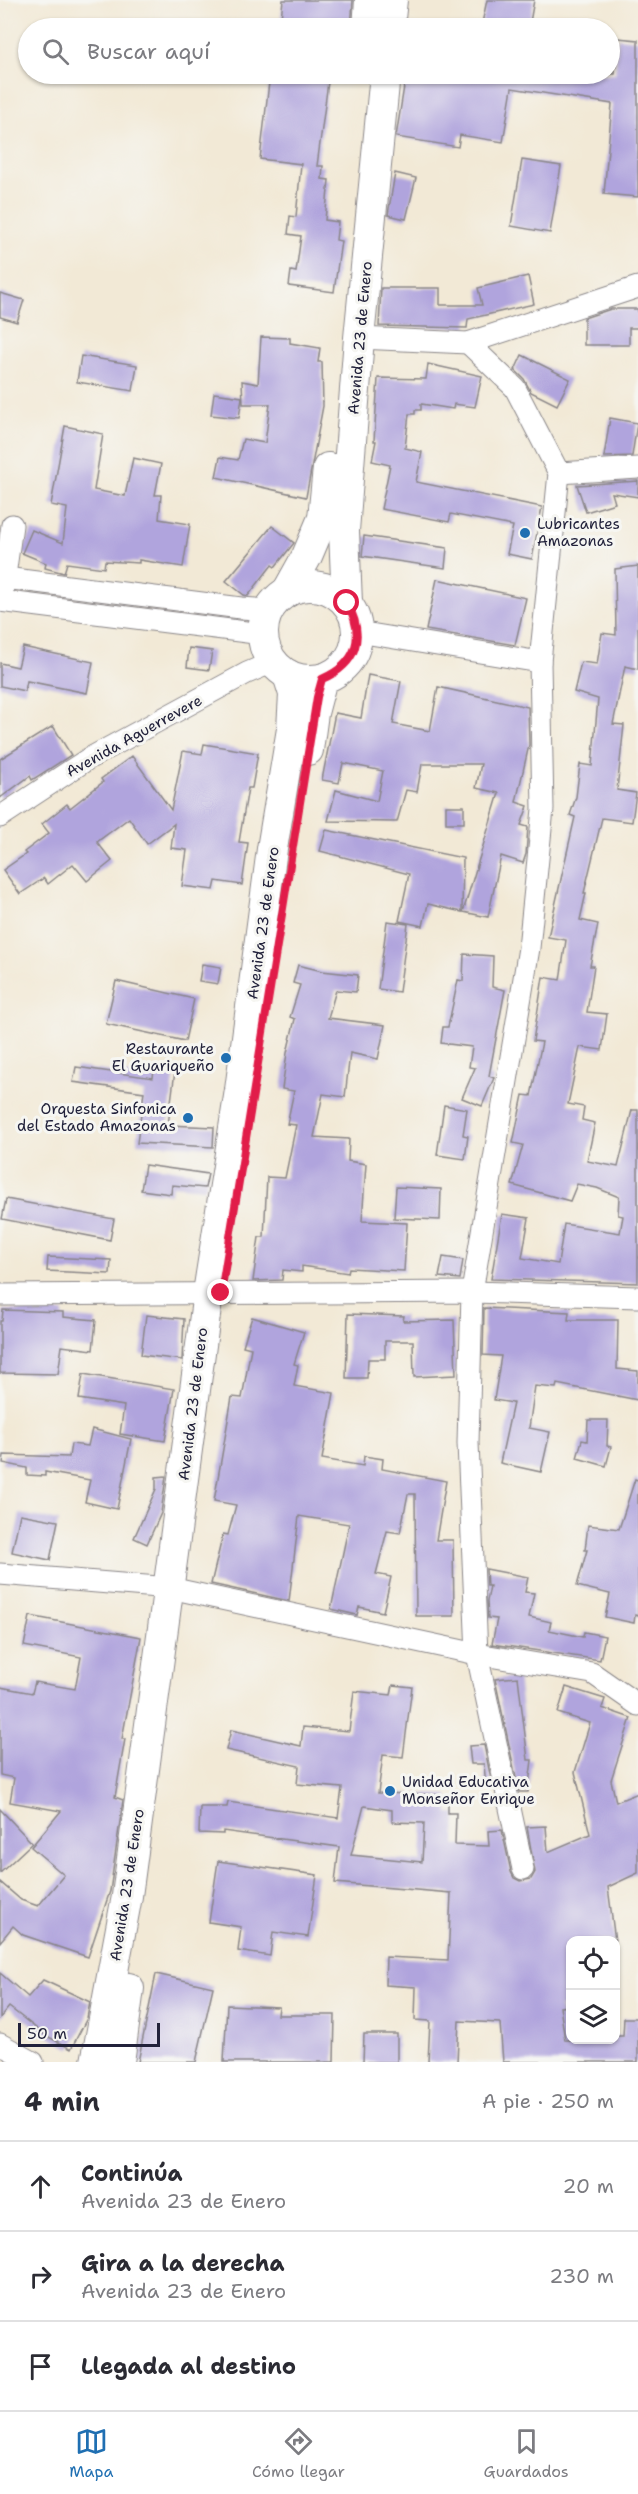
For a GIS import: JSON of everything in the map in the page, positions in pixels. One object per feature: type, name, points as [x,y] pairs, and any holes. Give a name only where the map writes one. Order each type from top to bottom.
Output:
[{"type":"main road","points":[[369,18],[370,0]]},
{"type":"main road","points":[[390,18],[392,0]]},
{"type":"main road","name":"Avenida 23 de Enero","points":[[119,2062],[240,1090],[272,849],[292,729],[294,694],[280,669],[268,654],[273,612],[307,556],[324,518],[362,84]]},
{"type":"main road","name":"Avenida 23 de Enero","points":[[358,632],[355,617],[347,603],[344,531],[359,338],[384,84]]},
{"type":"main road","points":[[273,612],[299,587],[326,588],[338,594],[347,603]]},
{"type":"main road","points":[[280,669],[299,680],[322,679],[337,673],[348,662],[355,648],[358,632]]},
{"type":"main road","name":"Avenida 23 de Enero","points":[[215,1293],[312,725],[322,679]]},
{"type":"main road","name":"Avenida 23 de Enero","points":[[96,2062],[127,1896],[177,1590]]},
{"type":"street","points":[[359,338],[468,343],[638,287]]},
{"type":"street","points":[[468,343],[515,388],[559,473],[540,662],[543,809],[529,948],[472,1292],[468,1443],[477,1654],[523,1869]]},
{"type":"street","points":[[559,473],[638,468]]},
{"type":"street","points":[[12,525],[0,603],[273,612]]},
{"type":"street","points":[[5,578],[273,612]]},
{"type":"street","points":[[358,632],[540,662]]},
{"type":"street","name":"Avenida Aguerrevere","points":[[0,817],[97,754],[247,673],[280,669]]},
{"type":"street","points":[[0,1295],[472,1292],[638,1297]]},
{"type":"street","points":[[0,1574],[177,1590],[477,1654],[591,1673],[638,1705]]},
{"type":"street","points":[[0,2044],[33,2062]]},
{"type":"building","points":[[283,0],[353,0],[352,18],[281,18]]},
{"type":"building","points":[[487,0],[534,0],[531,18],[483,18]]},
{"type":"building","points":[[620,38],[638,40],[638,197],[604,194],[612,104],[512,88],[503,142],[460,135],[458,147],[396,137],[404,84],[620,84]]},
{"type":"building","points":[[269,84],[328,84],[317,166],[323,166],[322,179],[329,180],[325,220],[338,222],[336,240],[341,241],[334,292],[289,286],[291,271],[296,272],[301,236],[288,234],[290,216],[296,217],[301,164],[260,159]]},
{"type":"building","points":[[522,160],[561,166],[550,233],[511,226]]},
{"type":"building","points":[[395,173],[416,178],[406,219],[388,215]]},
{"type":"building","points":[[528,276],[534,304],[468,319],[467,328],[379,326],[381,288],[440,288],[440,305],[482,305],[478,288]]},
{"type":"building","points":[[0,293],[24,300],[17,322],[0,317]]},
{"type":"building","points":[[611,309],[638,309],[638,328],[629,328],[629,345],[584,345],[584,318]]},
{"type":"building","points":[[261,337],[290,338],[290,343],[320,348],[318,362],[322,362],[323,406],[306,497],[216,477],[220,457],[238,460],[243,439],[265,443],[270,404],[243,404],[242,381],[258,384]]},
{"type":"building","points":[[522,355],[570,379],[557,405],[531,392],[524,379],[515,370]]},
{"type":"building","points":[[81,356],[137,365],[133,391],[77,382]]},
{"type":"building","points":[[428,364],[482,376],[475,407],[454,404],[453,409],[421,404],[421,410],[415,410],[415,414],[409,414],[405,448],[422,452],[416,482],[542,507],[532,559],[507,554],[513,526],[451,514],[449,522],[381,509],[390,465],[372,461],[376,441],[374,441],[378,378],[426,379]]},
{"type":"building","points":[[214,393],[242,397],[239,418],[211,415]]},
{"type":"building","points":[[610,418],[637,423],[632,456],[604,457]]},
{"type":"building","points":[[65,426],[103,434],[94,490],[125,496],[133,458],[161,464],[155,495],[161,495],[159,519],[190,524],[183,567],[139,560],[139,563],[105,561],[104,568],[67,563],[64,573],[45,568],[46,563],[22,553],[32,530],[63,543],[67,508],[51,505]]},
{"type":"building","points":[[638,481],[638,497],[612,493],[615,503],[586,512],[577,485]]},
{"type":"building","points":[[272,526],[294,543],[275,567],[272,565],[248,596],[244,595],[226,581]]},
{"type":"building","points":[[364,536],[447,548],[445,568],[362,556]]},
{"type":"building","points":[[638,566],[638,669],[625,666],[613,724],[624,725],[617,790],[636,793],[632,822],[602,818],[584,893],[586,893],[580,920],[598,924],[590,966],[594,966],[587,1012],[607,1014],[602,1050],[580,1047],[568,1104],[584,1107],[582,1120],[595,1123],[587,1161],[618,1167],[632,1110],[638,1110],[638,1283],[491,1279],[502,1214],[529,1218],[522,1258],[558,1264],[564,1224],[620,1233],[623,1216],[618,1215],[619,1197],[597,1188],[577,1184],[570,1201],[512,1185],[523,1145],[513,1143],[523,1095],[531,1096],[542,1042],[533,1041],[543,977],[560,980],[566,940],[548,937],[575,817],[570,815],[576,797],[580,764],[592,766],[598,699],[574,692],[581,662],[597,664],[602,633],[616,635],[615,569]]},
{"type":"building","points":[[437,579],[526,598],[515,645],[426,630]]},
{"type":"building","points":[[23,647],[93,662],[87,693],[27,681],[25,691],[0,686],[0,663],[18,667]]},
{"type":"building","points":[[189,648],[212,651],[209,670],[187,667]]},
{"type":"building","points":[[368,675],[401,681],[393,724],[430,731],[438,687],[528,707],[529,745],[516,802],[528,806],[521,825],[528,827],[526,854],[523,863],[501,856],[488,917],[463,912],[499,793],[476,788],[481,764],[422,764],[417,792],[406,790],[397,822],[328,821],[336,790],[377,801],[383,771],[343,763],[339,783],[322,780],[335,713],[361,718]]},
{"type":"building","points":[[53,726],[71,755],[32,780],[30,776],[0,798],[0,759]]},
{"type":"building","points":[[204,744],[258,753],[252,788],[248,788],[239,842],[248,843],[242,885],[216,881],[214,890],[182,886],[187,850],[171,848],[174,824],[147,844],[129,818],[97,842],[112,861],[87,881],[73,864],[48,884],[44,878],[20,894],[3,870],[26,854],[24,852],[49,833],[42,824],[67,804],[70,808],[103,782],[101,779],[132,756],[171,810],[183,751],[202,754]]},
{"type":"building","points":[[446,806],[464,806],[464,823],[446,823]]},
{"type":"building","points":[[326,830],[463,858],[462,912],[428,904],[423,926],[399,921],[409,874],[320,851]]},
{"type":"building","points":[[387,921],[408,924],[399,992],[378,989]]},
{"type":"building","points":[[464,954],[493,956],[492,987],[505,990],[489,1076],[494,1078],[482,1106],[462,1098],[475,1068],[469,1067],[472,1047],[441,1043],[443,1027],[448,1027],[458,980],[463,981]]},
{"type":"building","points":[[202,964],[221,967],[218,984],[199,981]]},
{"type":"building","points":[[298,965],[322,971],[358,975],[356,992],[336,990],[328,1018],[385,1025],[378,1059],[350,1053],[345,1097],[323,1094],[314,1137],[349,1139],[348,1161],[366,1164],[362,1221],[407,1223],[404,1271],[349,1268],[348,1273],[302,1266],[302,1272],[283,1270],[282,1280],[253,1281],[259,1237],[264,1237],[267,1177],[285,1178],[296,1125],[287,1124],[294,1091],[282,1089],[295,1019],[290,1017],[300,985],[293,983]]},
{"type":"building","points":[[116,981],[194,999],[185,1041],[106,1024]]},
{"type":"building","points":[[76,1067],[153,1078],[154,1069],[175,1071],[168,1125],[214,1127],[213,1147],[137,1143],[144,1092],[73,1082]]},
{"type":"building","points":[[444,1105],[467,1109],[463,1135],[468,1136],[465,1159],[437,1155]]},
{"type":"building","points":[[145,1165],[208,1174],[205,1188],[172,1185],[171,1194],[141,1190]]},
{"type":"building","points":[[396,1187],[441,1189],[440,1220],[394,1218]]},
{"type":"building","points":[[6,1199],[114,1219],[110,1240],[2,1219]]},
{"type":"building","points":[[48,1257],[111,1260],[110,1274],[47,1271]]},
{"type":"building","points":[[443,1257],[463,1260],[460,1279],[439,1277]]},
{"type":"building","points":[[484,1308],[569,1312],[568,1320],[618,1320],[617,1369],[638,1371],[638,1400],[557,1384],[556,1388],[535,1386],[529,1428],[550,1432],[541,1472],[500,1463],[513,1403],[494,1400],[501,1356],[483,1355]]},
{"type":"building","points":[[3,1310],[63,1312],[63,1317],[96,1320],[93,1350],[62,1346],[58,1374],[0,1373],[0,1321],[2,1321]]},
{"type":"building","points":[[348,1314],[404,1316],[403,1321],[454,1320],[456,1375],[414,1377],[413,1341],[385,1341],[385,1359],[368,1359],[367,1378],[346,1378]]},
{"type":"building","points":[[146,1315],[184,1319],[182,1360],[141,1355]]},
{"type":"building","points":[[252,1317],[304,1332],[294,1364],[298,1365],[294,1386],[334,1393],[322,1459],[363,1466],[364,1456],[383,1459],[382,1469],[446,1481],[436,1540],[453,1540],[454,1616],[416,1616],[415,1494],[408,1494],[400,1533],[387,1531],[376,1574],[391,1577],[383,1612],[359,1607],[357,1615],[331,1609],[349,1524],[299,1516],[289,1601],[211,1584],[223,1534],[228,1535],[236,1505],[214,1501],[232,1397],[242,1398],[251,1348],[243,1346]]},
{"type":"building","points":[[83,1374],[174,1389],[165,1441],[120,1434],[124,1406],[79,1399]]},
{"type":"building","points":[[588,1420],[608,1420],[607,1446],[611,1447],[606,1466],[577,1458],[582,1440],[587,1441]]},
{"type":"building","points":[[92,1429],[131,1439],[117,1509],[85,1502],[90,1480],[45,1472],[45,1476],[27,1475],[27,1468],[3,1463],[4,1455],[69,1457],[71,1444],[88,1446]]},
{"type":"building","points":[[166,1476],[161,1513],[147,1544],[134,1538],[156,1489],[156,1477]]},
{"type":"building","points":[[635,1479],[638,1480],[638,1616],[635,1615],[634,1623],[605,1617],[610,1594],[577,1586],[587,1550],[585,1550],[588,1525],[619,1529]]},
{"type":"building","points":[[20,1514],[58,1521],[50,1560],[12,1552]]},
{"type":"building","points":[[486,1569],[528,1577],[525,1592],[534,1593],[529,1617],[551,1622],[549,1630],[583,1637],[584,1632],[605,1636],[600,1660],[492,1644],[497,1619],[488,1618],[487,1601],[490,1586],[487,1586]]},
{"type":"building","points":[[30,1616],[141,1637],[122,1739],[125,1739],[115,1797],[123,1800],[110,1891],[88,1957],[23,1935],[13,1926],[0,1942],[0,1882],[21,1900],[38,1906],[64,1875],[31,1847],[61,1811],[10,1802],[14,1778],[0,1775],[0,1687],[32,1693],[35,1682],[75,1689],[81,1657],[24,1646]]},
{"type":"building","points":[[518,1677],[528,1760],[532,1760],[528,1792],[519,1792],[495,1679]]},
{"type":"building","points":[[393,1685],[412,1687],[403,1757],[383,1755],[378,1793],[448,1795],[448,1813],[456,1813],[455,1845],[489,1846],[488,1831],[502,1830],[511,1872],[514,1878],[520,1881],[531,1879],[535,1872],[527,1827],[546,1826],[548,1852],[590,1834],[575,1772],[590,1723],[558,1713],[566,1687],[605,1699],[602,1708],[631,1718],[611,1780],[616,1802],[638,1793],[638,1873],[608,1887],[614,1936],[566,1936],[566,2006],[560,2007],[566,2044],[620,2044],[624,2018],[638,2018],[638,2062],[503,2062],[500,2023],[459,2021],[457,2062],[428,2062],[430,2021],[415,2020],[416,1987],[385,1985],[386,1957],[448,1960],[451,1893],[335,1883],[339,1847],[223,1831],[223,1834],[199,1833],[200,1807],[227,1807],[228,1802],[338,1818],[342,1788],[297,1784],[299,1766],[226,1750],[231,1730],[301,1746],[303,1727],[349,1731],[354,1691],[391,1695]],"holes":[[[364,1806],[392,1810],[392,1822],[424,1823],[422,1862],[351,1855]]]},
{"type":"building","points":[[484,1745],[493,1789],[486,1788],[484,1764],[471,1764],[469,1746]]},
{"type":"building","points":[[0,1809],[32,1843],[0,1873]]},
{"type":"building","points":[[218,1861],[317,1875],[308,1937],[273,1932],[270,1956],[238,1951],[241,1927],[209,1922]]},
{"type":"building","points":[[0,1973],[28,1997],[43,1980],[90,2002],[87,2018],[71,2049],[45,2035],[9,2007],[0,2018]]},
{"type":"building","points":[[156,1974],[213,1987],[196,2062],[138,2062]]},
{"type":"building","points":[[227,2005],[279,2007],[278,2015],[335,2015],[334,2062],[224,2062]]},
{"type":"building","points":[[364,2034],[397,2034],[397,2062],[363,2062]]},
{"type":"place","name":"Lubricantes Amazonas","points":[[525,533]]},
{"type":"place","name":"Restaurante El Guariqueño","points":[[226,1058]]},
{"type":"place","name":"Orquesta Sinfonica del Estado Amazonas","points":[[188,1118]]},
{"type":"place","name":"Unidad Educativa Monseñor Enrique","points":[[390,1791]]},
{"type":"route","points":[[221,1293],[317,697],[322,679],[337,673],[348,662],[355,648],[358,632],[355,617],[347,603]]}]
